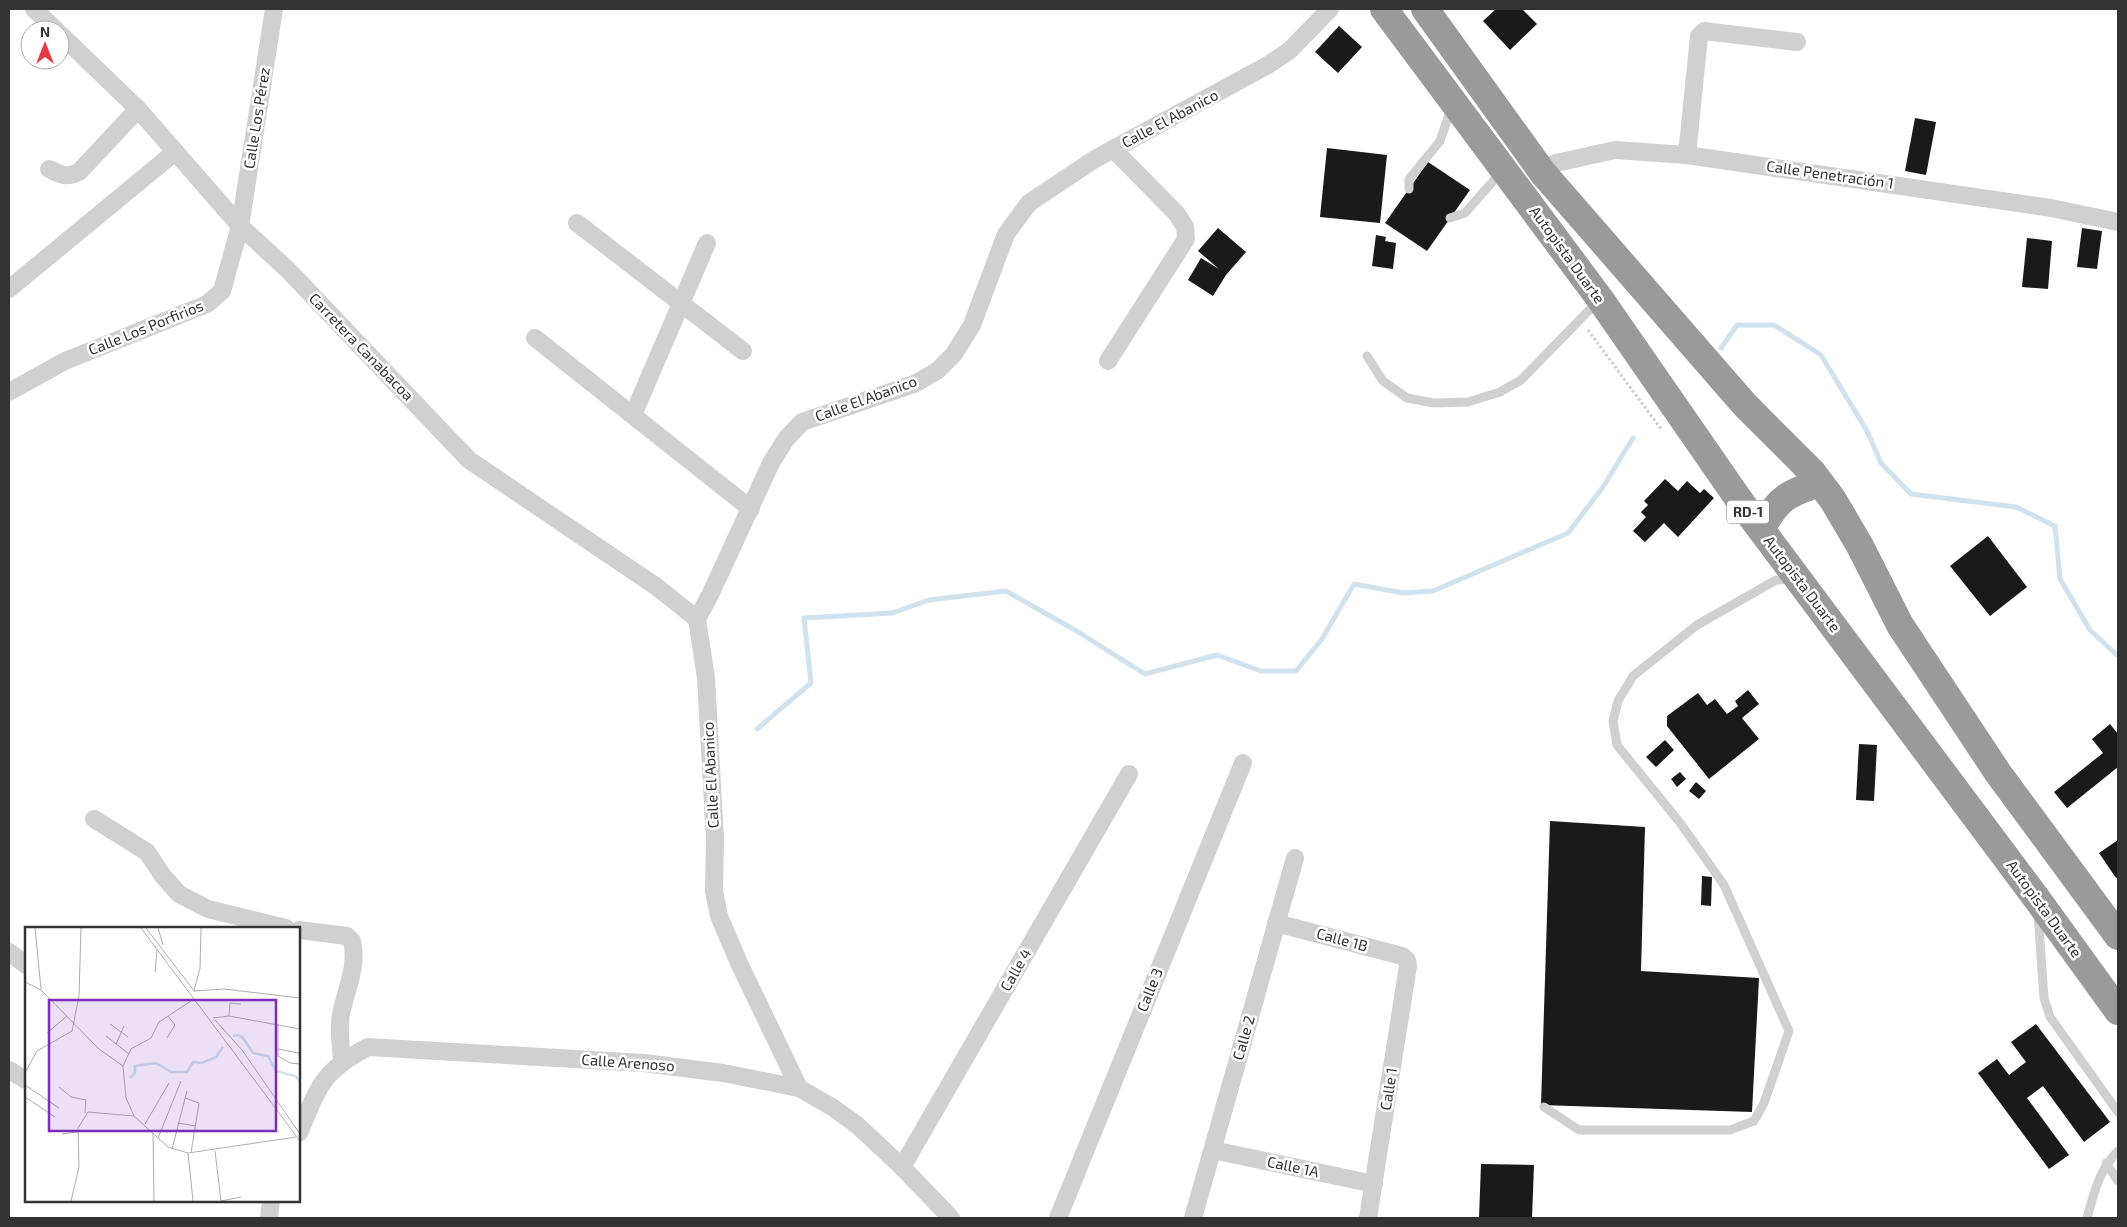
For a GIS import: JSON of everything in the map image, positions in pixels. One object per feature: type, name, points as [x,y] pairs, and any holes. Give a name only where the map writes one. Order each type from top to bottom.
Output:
[{"type":"highway","name":"Autopista Duarte","points":[[1384,9],[1600,299],[1742,504],[2037,899],[2118,1011]]},
{"type":"highway","name":"Autopista Duarte","points":[[1425,9],[1543,173],[1745,405],[1812,473],[1833,500],[1860,546],[1905,633],[1998,773],[2118,936]]},
{"type":"highway","points":[[1742,504],[1769,494],[1812,473]]},
{"type":"highway","points":[[1761,529],[1770,513],[1784,497],[1812,473]]},
{"type":"street","points":[[34,9],[46,20]]},
{"type":"street","name":"Calle Los Pérez","points":[[240,226],[274,9]]},
{"type":"street","name":"Calle El Abanico","points":[[799,1088],[739,963],[719,916],[714,891],[715,839],[706,678],[697,620],[771,463],[786,439],[802,422],[914,384],[937,371],[954,354],[972,325],[1006,234],[1029,203],[1113,149],[1268,66],[1288,51],[1330,9]]},
{"type":"street","points":[[1686,155],[1699,36],[1701,33],[1704,31],[1797,42]]},
{"type":"street","name":"Carretera Canabacoa","points":[[70,44],[138,109],[240,226],[287,269],[469,460],[657,587],[697,620]]},
{"type":"street","points":[[49,169],[69,177],[79,172],[138,109]]},
{"type":"street","points":[[1108,361],[1186,239],[1185,227],[1177,214],[1113,149]]},
{"type":"street","name":"Calle Penetración 1","points":[[1543,173],[1556,163],[1614,150],[1686,155],[2051,208],[2118,222]]},
{"type":"street","points":[[9,289],[175,152]]},
{"type":"street","points":[[577,223],[743,351]]},
{"type":"street","name":"Calle Los Porfirios","points":[[9,392],[65,361],[214,300],[222,291],[240,226]]},
{"type":"street","points":[[633,415],[707,243]]},
{"type":"street","points":[[535,338],[751,508]]},
{"type":"street","name":"Calle 3","points":[[1058,1218],[1243,763]]},
{"type":"street","name":"Calle 4","points":[[902,1167],[1129,774]]},
{"type":"street","points":[[94,819],[147,852],[178,894],[208,909],[282,927]]},
{"type":"street","name":"Calle 2","points":[[1193,1218],[1294,858]]},
{"type":"street","name":"Calle 1B","points":[[1276,923],[1402,956],[1407,960]]},
{"type":"street","points":[[300,930],[347,936],[352,941],[353,963],[341,1015],[342,1060]]},
{"type":"street","points":[[9,952],[25,964]]},
{"type":"street","name":"Calle 1","points":[[1368,1218],[1408,966],[1407,960]]},
{"type":"street","name":"Calle Arenoso","points":[[300,1131],[320,1084],[342,1060],[368,1047],[644,1063],[723,1073],[799,1088],[832,1107],[856,1125],[902,1167],[951,1218]]},
{"type":"street","points":[[9,1070],[25,1079]]},
{"type":"street","name":"Calle 1A","points":[[1212,1150],[1374,1184]]},
{"type":"street","points":[[269,1218],[271,1202]]},
{"type":"lane","points":[[1409,189],[1409,179],[1440,141],[1453,101]]},
{"type":"lane","points":[[1450,218],[1460,217],[1465,213],[1503,169]]},
{"type":"lane","points":[[1367,356],[1383,381],[1406,398],[1434,403],[1468,402],[1500,392],[1521,380],[1600,299]]},
{"type":"lane","points":[[1544,1107],[1579,1130],[1730,1130],[1754,1121],[1764,1103],[1788,1031],[1724,885],[1681,824],[1617,745],[1613,721],[1618,701],[1633,676],[1697,626],[1776,580],[1798,578]]},
{"type":"lane","points":[[2037,899],[2044,998],[2050,1017],[2118,1112]]},
{"type":"lane","points":[[2087,1218],[2100,1176],[2106,1164],[2118,1151]]},
{"type":"lane","points":[[2106,1164],[2118,1181]]},
{"type":"building","points":[[1496,9],[1522,9],[1537,24],[1510,50],[1483,21]]},
{"type":"building","points":[[1339,26],[1362,47],[1338,73],[1315,52]]},
{"type":"building","points":[[1915,118],[1936,122],[1926,175],[1905,171]]},
{"type":"building","points":[[1327,148],[1387,155],[1380,223],[1320,217]]},
{"type":"building","points":[[1428,162],[1470,190],[1427,251],[1385,223]]},
{"type":"building","points":[[1218,228],[1246,252],[1226,275],[1213,296],[1188,280],[1201,258],[1219,269],[1198,251]]},
{"type":"building","points":[[2082,228],[2102,231],[2097,269],[2077,267]]},
{"type":"building","points":[[1376,235],[1386,237],[1385,241],[1396,243],[1393,269],[1372,266]]},
{"type":"building","points":[[2027,238],[2052,241],[2048,289],[2022,287]]},
{"type":"building","points":[[1665,479],[1678,491],[1687,481],[1700,493],[1704,489],[1714,498],[1678,537],[1664,523],[1645,542],[1633,531],[1646,517],[1641,512],[1648,505],[1644,501]]},
{"type":"building","points":[[1988,536],[2027,587],[1990,616],[1950,566]]},
{"type":"building","points":[[1748,690],[1759,704],[1742,718],[1759,739],[1709,779],[1667,726],[1667,716],[1698,693],[1707,705],[1715,699],[1727,714],[1738,706],[1735,701]]},
{"type":"building","points":[[2110,724],[2118,734],[2118,767],[2067,808],[2054,792],[2103,753],[2092,739]]},
{"type":"building","points":[[1665,740],[1674,750],[1656,767],[1646,757]]},
{"type":"building","points":[[1859,744],[1877,745],[1874,801],[1856,800]]},
{"type":"building","points":[[1680,772],[1686,779],[1677,787],[1671,779]]},
{"type":"building","points":[[1696,782],[1706,791],[1699,799],[1689,791]]},
{"type":"building","points":[[1550,821],[1645,827],[1641,971],[1759,978],[1752,1112],[1541,1105]]},
{"type":"building","points":[[2118,840],[2118,877],[2116,878],[2099,853]]},
{"type":"building","points":[[1702,876],[1712,877],[1711,906],[1701,905]]},
{"type":"building","points":[[2036,1024],[2110,1122],[2084,1142],[2043,1086],[2027,1098],[2069,1155],[2049,1169],[1978,1073],[1997,1059],[2009,1075],[2026,1062],[2011,1042]]},
{"type":"building","points":[[1481,1164],[1534,1165],[1532,1218],[1479,1218]]},
{"type":"waterway","points":[[1721,348],[1737,325],[1774,325],[1821,355],[1867,431],[1881,463],[1911,494],[2016,507],[2055,526],[2060,579],[2090,630],[2118,656]]},
{"type":"waterway","points":[[757,729],[811,683],[804,618],[892,613],[929,600],[1006,591],[1075,630],[1145,674],[1217,655],[1261,671],[1296,671],[1322,639],[1354,584],[1403,593],[1433,591],[1568,533],[1603,487],[1633,438]]}]
